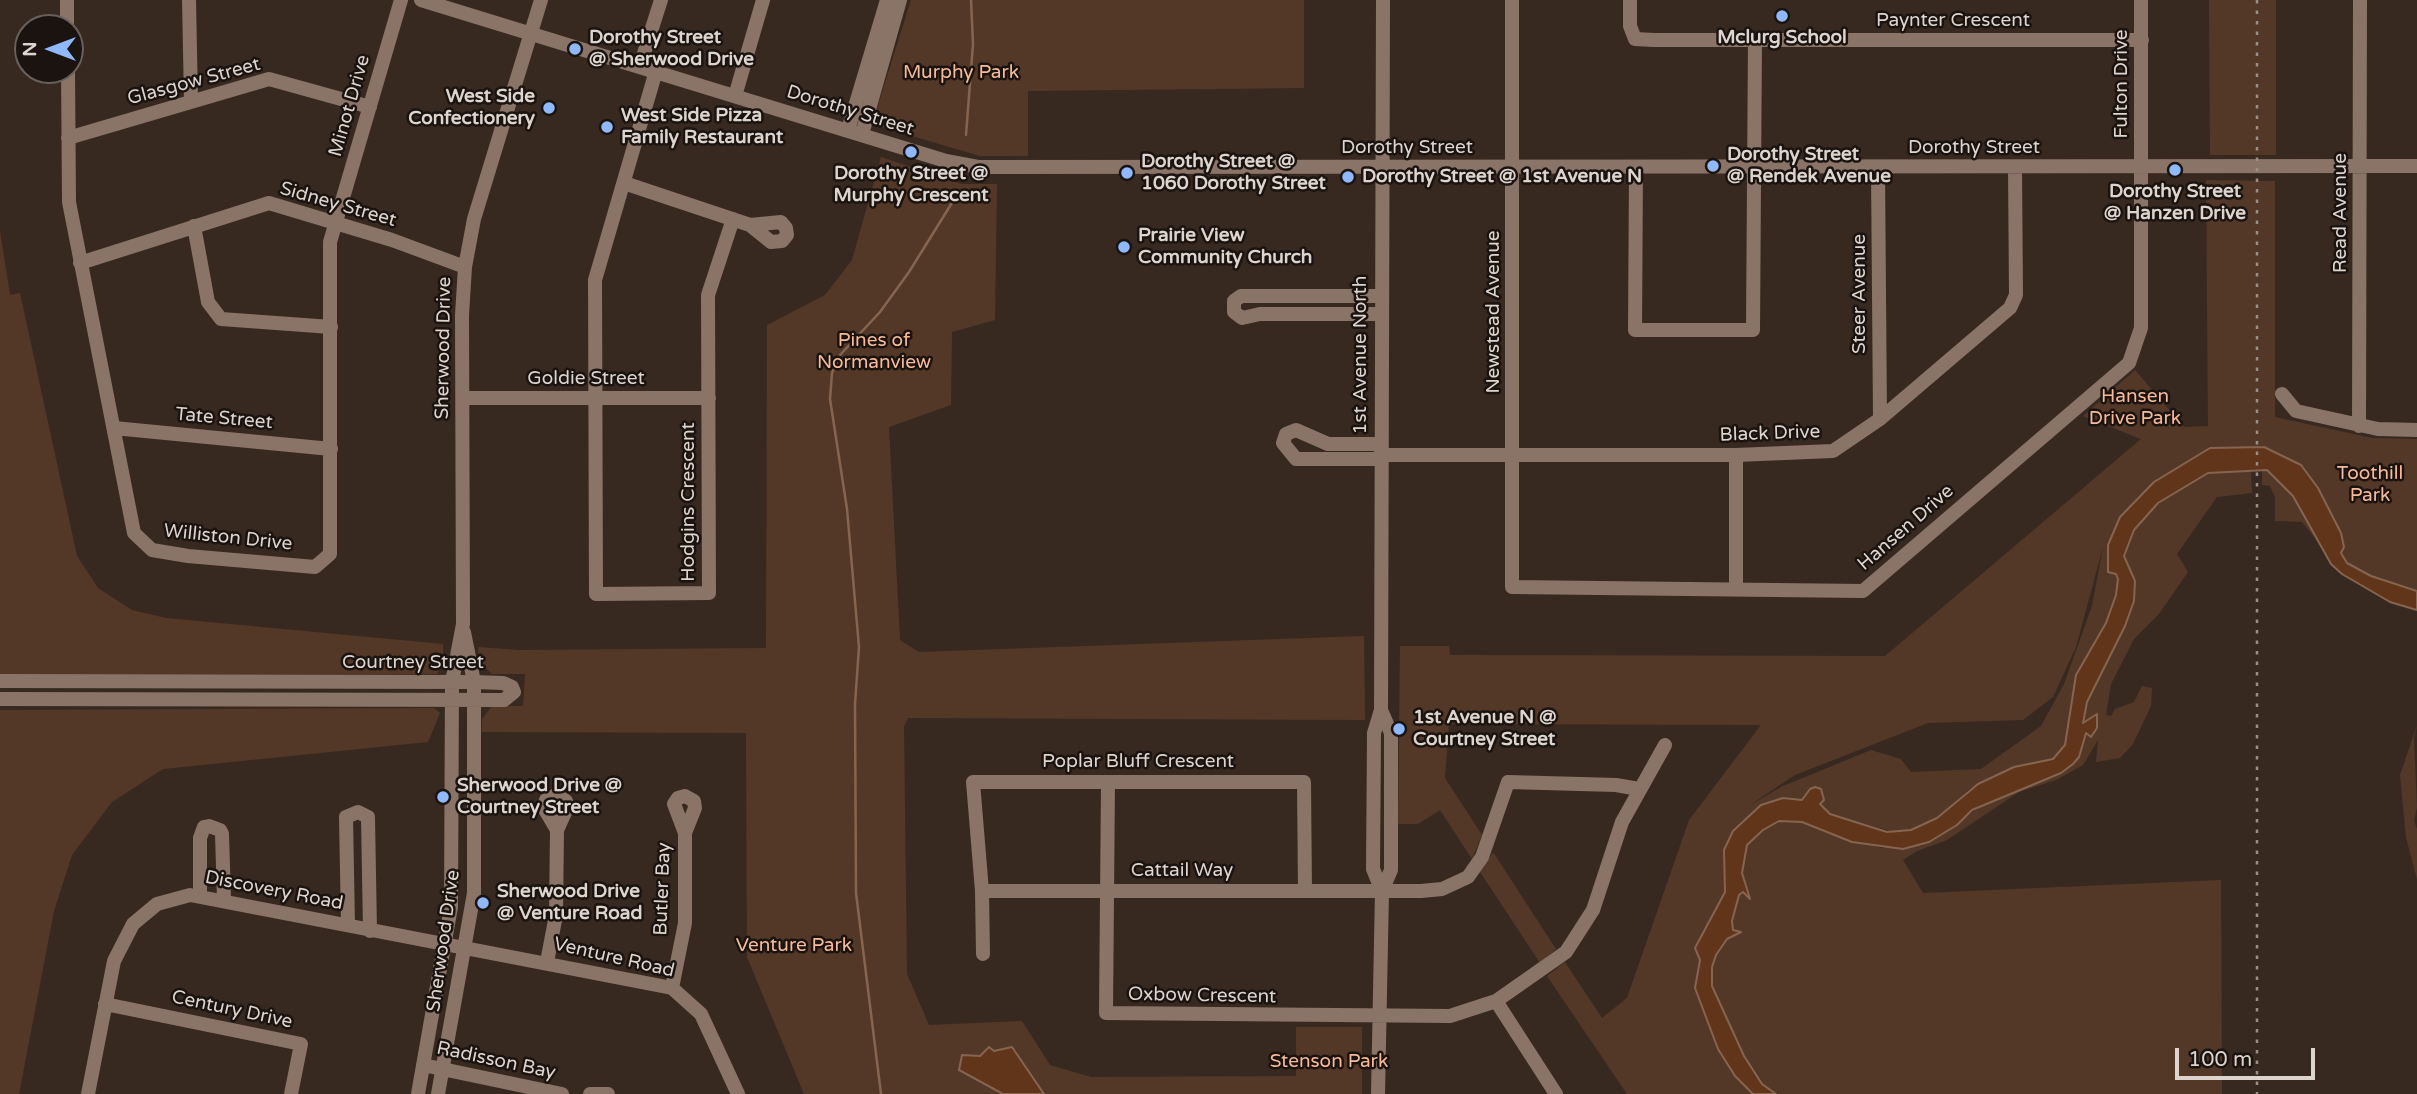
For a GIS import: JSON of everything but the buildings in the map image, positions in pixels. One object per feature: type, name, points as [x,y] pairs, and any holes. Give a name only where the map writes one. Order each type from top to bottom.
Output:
[{"type":"street","points":[[189,0],[191,101]]},
{"type":"street","name":"Minot Drive","points":[[335,223],[401,0]]},
{"type":"street","name":"Dorothy Street","points":[[421,0],[946,161],[988,167],[2417,166]]},
{"type":"street","name":"Sherwood Drive","points":[[418,1094],[451,907],[452,682],[463,624],[465,267],[474,219],[541,0]]},
{"type":"street","points":[[640,66],[661,0]]},
{"type":"street","points":[[735,96],[763,0]]},
{"type":"street","points":[[855,132],[887,0]]},
{"type":"street","points":[[855,132],[900,0]]},
{"type":"street","name":"1st Avenue North","points":[[1378,1094],[1382,891],[1373,869],[1374,733],[1381,710],[1380,296],[1383,0]]},
{"type":"street","points":[[1511,0],[1511,167]]},
{"type":"street","name":"Paynter Crescent","points":[[1630,0],[1630,26],[1635,39],[2142,40]]},
{"type":"street","name":"Fulton Drive","points":[[2140,168],[2141,0]]},
{"type":"street","name":"Read Avenue","points":[[2359,426],[2360,0]]},
{"type":"street","points":[[1636,167],[1635,330],[1753,330],[1755,39]]},
{"type":"street","points":[[595,399],[595,280],[656,71]]},
{"type":"street","name":"Glasgow Street","points":[[68,138],[269,79],[370,107]]},
{"type":"street","name":"Williston Drive","points":[[68,84],[69,202],[134,533],[152,550],[188,556],[315,567],[330,554],[330,242],[335,223]]},
{"type":"street","name":"Newstead Avenue","points":[[1511,167],[1513,455]]},
{"type":"street","name":"Steer Avenue","points":[[1878,168],[1880,419]]},
{"type":"street","name":"Black Drive","points":[[1380,453],[1736,455],[1833,451],[1880,419],[2010,308],[2016,295],[2015,168]]},
{"type":"street","name":"Hansen Drive","points":[[1513,455],[1512,587],[1863,591],[2129,363],[2141,328],[2140,168]]},
{"type":"street","points":[[624,183],[750,225]]},
{"type":"street","name":"Sidney Street","points":[[80,262],[269,203],[465,267]]},
{"type":"street","points":[[709,398],[708,295],[733,219]]},
{"type":"street","points":[[194,226],[208,302],[221,319],[331,327]]},
{"type":"street","points":[[1380,296],[1241,296],[1234,301],[1234,312],[1242,318],[1260,314],[1380,314]]},
{"type":"street","points":[[2282,394],[2296,411],[2359,426],[2417,430]]},
{"type":"street","name":"Goldie Street","points":[[463,398],[709,398]]},
{"type":"street","name":"Hodgins Crescent","points":[[595,399],[596,593],[709,593],[709,398]]},
{"type":"street","name":"Tate Street","points":[[114,428],[331,449]]},
{"type":"street","points":[[1296,430],[1328,444],[1380,453],[1296,459],[1283,443],[1286,434],[1296,430]]},
{"type":"street","points":[[1736,455],[1736,588]]},
{"type":"street","name":"Sherwood Drive","points":[[438,1094],[474,893],[474,682],[463,624]]},
{"type":"street","name":"Courtney Street","points":[[0,681],[474,682],[503,683],[512,687],[513,692],[504,700],[0,699]]},
{"type":"street","points":[[1379,1017],[1450,1016],[1471,1012],[1496,1001],[1566,952],[1581,933],[1592,910],[1622,822],[1665,745]]},
{"type":"street","name":"Poplar Bluff Crescent","points":[[982,891],[973,782],[1304,782],[1305,890]]},
{"type":"street","points":[[1108,782],[1108,890]]},
{"type":"street","name":"Cattail Way","points":[[982,891],[1382,891],[1442,888],[1468,877],[1482,857],[1492,835],[1508,782],[1616,785],[1639,789]]},
{"type":"street","points":[[348,925],[346,817],[358,812],[368,817],[370,931]]},
{"type":"street","points":[[200,896],[200,838],[204,827],[209,826],[220,830],[222,834],[224,899]]},
{"type":"street","points":[[547,962],[556,915],[557,830]]},
{"type":"street","name":"Butler Bay","points":[[672,988],[685,923],[684,833]]},
{"type":"street","name":"Oxbow Crescent","points":[[1108,890],[1106,1013],[1379,1017]]},
{"type":"street","points":[[982,891],[983,954]]},
{"type":"street","name":"Discovery Road","points":[[88,1094],[114,961],[133,924],[157,904],[190,895],[224,899],[370,931],[464,948]]},
{"type":"street","name":"Venture Road","points":[[464,948],[672,988],[701,1014],[738,1094]]},
{"type":"street","points":[[1496,1001],[1556,1094]]},
{"type":"street","name":"Century Drive","points":[[105,1004],[301,1044],[291,1094]]},
{"type":"street","name":"Radisson Bay","points":[[423,1065],[562,1094]]},
{"type":"street","points":[[590,1094],[608,1094]]},
{"type":"green space","name":"Murphy Park","points":[[911,0],[1304,0],[1304,88],[1028,91],[1028,156],[980,156],[878,126],[875,115]]},
{"type":"green space","points":[[2209,0],[2276,0],[2276,155],[2210,155]]},
{"type":"green space","points":[[881,157],[962,184],[997,184],[995,320],[952,332],[951,405],[889,427],[900,640],[919,652],[1364,636],[1365,720],[908,718],[904,726],[907,974],[929,1025],[1022,1021],[1050,1065],[1091,1077],[1296,1076],[1296,1027],[1362,1027],[1362,1094],[804,1094],[747,957],[746,733],[482,732],[482,719],[492,706],[523,706],[525,674],[492,674],[479,661],[478,647],[519,650],[766,648],[767,325],[825,295],[852,260]]},
{"type":"green space","points":[[2206,180],[2275,181],[2275,417],[2372,438],[2417,439],[2417,591],[2371,576],[2347,563],[2341,553],[2344,547],[2341,533],[2318,488],[2301,465],[2264,447],[2154,482],[2120,517],[2108,545],[2118,579],[2116,595],[2106,623],[2076,675],[2065,745],[2060,754],[2053,760],[2013,767],[1968,790],[1937,818],[1911,830],[1897,833],[1830,814],[1820,804],[1821,789],[1810,789],[1803,800],[1774,800],[1725,872],[1725,892],[1695,947],[1700,959],[1695,988],[1735,1076],[1753,1094],[1627,1094],[1547,976],[1565,962],[1602,1018],[1627,998],[1689,820],[1761,725],[1449,724],[1445,778],[1482,835],[1472,859],[1440,810],[1418,824],[1398,824],[1400,646],[1449,646],[1450,655],[1885,656],[2141,439],[2083,416],[2135,370],[2184,427],[2208,426]],"holes":[[[2103,547],[2092,606],[2064,684],[2041,726],[1981,769],[1911,772],[1901,759],[1871,750],[1783,786],[1750,805],[1795,775],[1928,723],[2023,720],[2053,697],[2076,647]]]},
{"type":"green space","points":[[0,231],[10,295],[20,293],[77,556],[98,588],[132,610],[166,618],[443,644],[443,663],[437,674],[0,675]]},
{"type":"green space","points":[[2228,470],[2251,472],[2252,493],[2217,497],[2177,554],[2188,572],[2159,614],[2134,639],[2111,684],[2106,715],[2111,716],[2115,709],[2134,702],[2142,686],[2152,688],[2151,706],[2133,744],[2120,758],[2096,762],[2098,740],[2083,765],[2056,780],[2019,792],[1947,840],[1917,851],[1903,860],[1923,893],[2221,880],[2222,1094],[1776,1094],[1770,1091],[1762,1084],[1744,1056],[1712,986],[1712,967],[1716,955],[1727,939],[1740,932],[1733,930],[1732,921],[1739,895],[1743,892],[1750,896],[1742,873],[1747,845],[1763,830],[1779,821],[1802,822],[1882,848],[1958,821],[1993,799],[2061,774],[2079,757],[2086,732],[2097,728],[2096,714],[2083,724],[2087,702],[2125,626],[2134,601],[2129,566],[2123,556],[2134,530],[2158,503],[2208,473]]},
{"type":"green space","points":[[2262,470],[2267,470],[2281,481],[2293,496],[2319,543],[2302,522],[2275,521],[2275,497],[2270,486],[2262,485]]},
{"type":"green space","points":[[434,708],[440,713],[428,742],[163,769],[112,802],[72,855],[54,911],[19,1094],[0,1094],[0,710]]},
{"type":"green space","points":[[2417,725],[2414,738],[2417,807],[2414,821],[2417,829],[2417,879],[2406,838],[2400,775]]},
{"type":"green space","points":[[1493,852],[1556,949],[1540,963],[1480,872]]},
{"type":"shaded area","points":[[2264,447],[2301,465],[2318,488],[2341,533],[2344,547],[2341,553],[2347,563],[2371,576],[2417,591],[2417,610],[2390,602],[2342,574],[2331,564],[2293,496],[2267,470],[2208,473],[2158,503],[2134,530],[2124,556],[2135,581],[2134,601],[2125,626],[2087,702],[2083,723],[2097,714],[2097,728],[2091,737],[2086,733],[2079,757],[2073,764],[2061,773],[1972,810],[1957,825],[1929,842],[1903,849],[1852,842],[1802,822],[1779,821],[1763,830],[1747,845],[1742,873],[1750,899],[1743,892],[1739,895],[1732,921],[1733,930],[1741,932],[1727,939],[1716,955],[1712,967],[1712,986],[1744,1056],[1762,1084],[1776,1094],[1753,1094],[1735,1076],[1718,1049],[1695,988],[1700,960],[1695,948],[1725,892],[1724,850],[1733,831],[1761,805],[1783,798],[1802,800],[1810,789],[1815,787],[1821,789],[1824,800],[1820,804],[1830,814],[1887,832],[1911,830],[1937,818],[1978,784],[2014,767],[2053,759],[2065,745],[2076,675],[2106,623],[2116,595],[2118,579],[2116,574],[2108,572],[2108,545],[2120,517],[2154,482],[2210,448]]},
{"type":"shaded area","points":[[989,1047],[994,1051],[1012,1047],[1044,1094],[1003,1094],[959,1070],[962,1055],[980,1056]]},
{"type":"waterway","points":[[966,135],[973,44],[971,0]]},
{"type":"waterway","points":[[881,1094],[856,893],[855,704],[859,647],[847,509],[830,399],[832,373],[840,355],[880,312],[909,272],[955,198]]},
{"type":"railway","points":[[2257,0],[2257,1094]]},
{"type":"place","name":"Mclurg School","points":[[1782,16]]},
{"type":"place","name":"Dorothy Street @ Sherwood Drive","points":[[575,49]]},
{"type":"place","name":"West Side Confectionery","points":[[549,108]]},
{"type":"place","name":"West Side Pizza Family Restaurant","points":[[607,127]]},
{"type":"place","name":"Dorothy Street @ Murphy Crescent","points":[[911,152]]},
{"type":"place","name":"Dorothy Street @ Rendek Avenue","points":[[1713,166]]},
{"type":"place","name":"Dorothy Street @ Hanzen Drive","points":[[2175,170]]},
{"type":"place","name":"Dorothy Street @ 1060 Dorothy Street","points":[[1127,173]]},
{"type":"place","name":"Dorothy Street @ 1st Avenue N","points":[[1348,177]]},
{"type":"place","name":"Prairie View Community Church","points":[[1124,247]]},
{"type":"place","name":"1st Avenue N @ Courtney Street","points":[[1399,729]]},
{"type":"place","name":"Sherwood Drive @ Courtney Street","points":[[443,797]]},
{"type":"place","name":"Sherwood Drive @ Venture Road","points":[[483,903]]},
{"type":"park label","name":"Pines of Normanview","points":[[874,352]]},
{"type":"park label","name":"Hansen Drive Park","points":[[2135,408]]},
{"type":"park label","name":"Toothill Park","points":[[2370,485]]},
{"type":"park label","name":"Venture Park","points":[[794,946]]},
{"type":"park label","name":"Stenson Park","points":[[1329,1062]]}]
